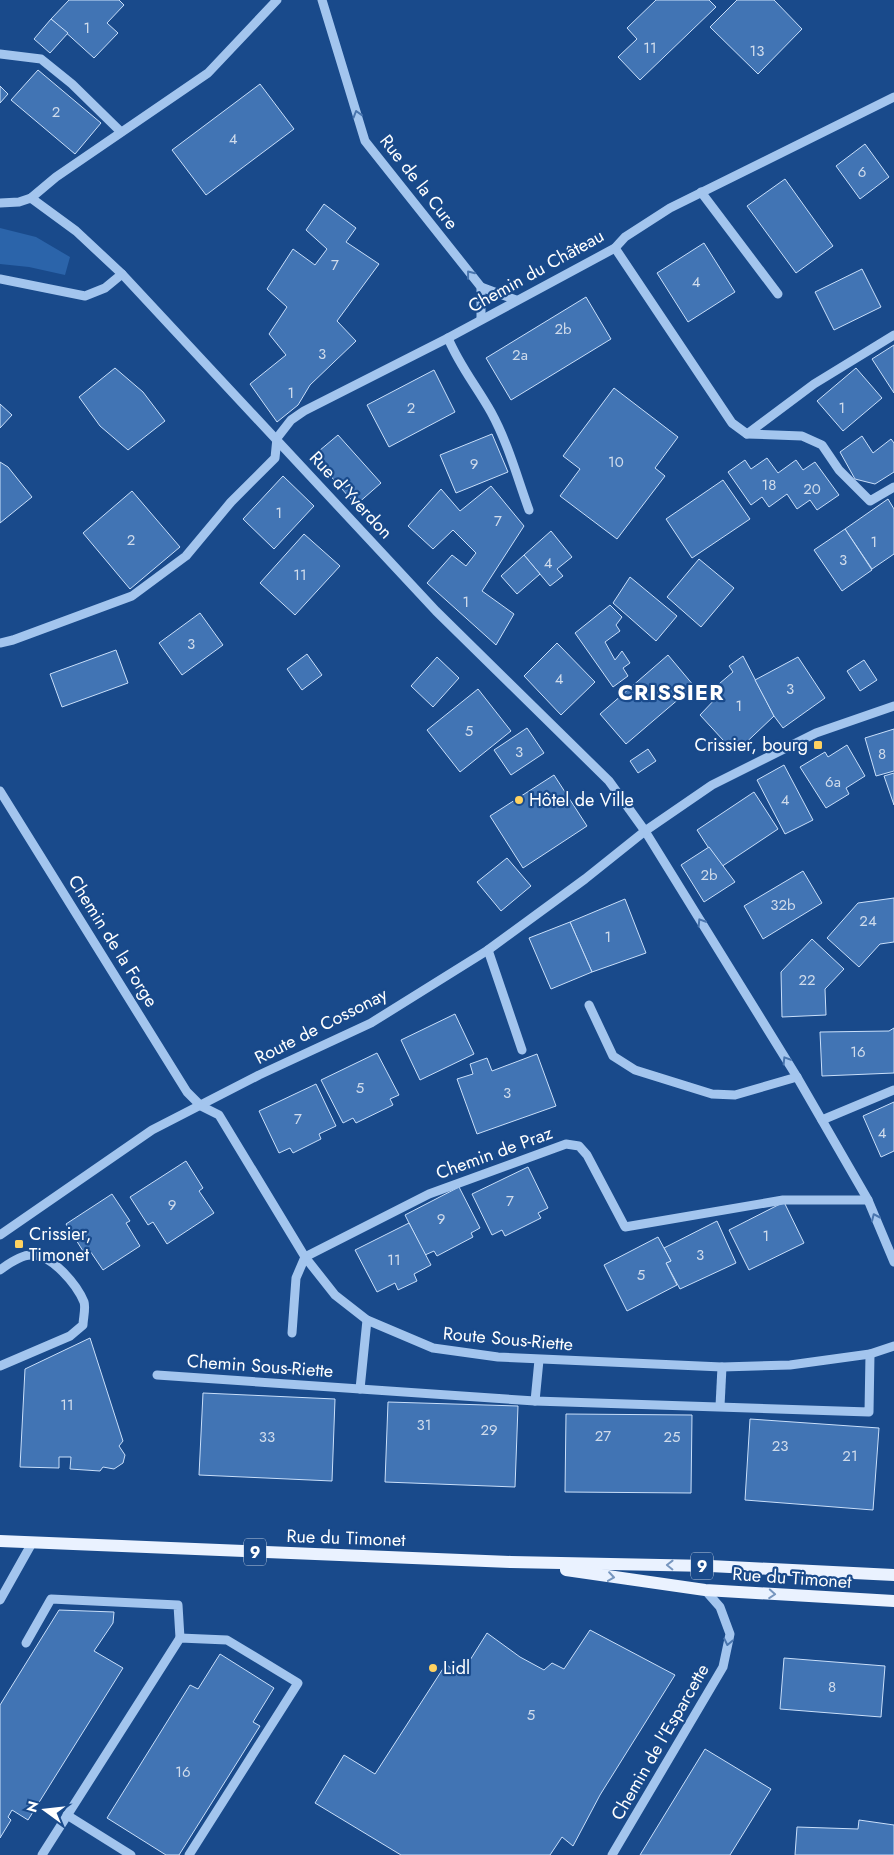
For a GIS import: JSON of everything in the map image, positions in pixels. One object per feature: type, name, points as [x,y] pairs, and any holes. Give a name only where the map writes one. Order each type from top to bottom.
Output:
[{"type":"main road","name":"Rue du Timonet","points":[[0,1542],[511,1562],[710,1566],[894,1575]]},
{"type":"main road","name":"Rue du Timonet","points":[[511,1562],[705,1590],[894,1601]]},
{"type":"main road","points":[[874,1601],[894,1606]]},
{"type":"street","points":[[0,203],[19,202],[31,198],[56,177],[208,73],[277,0]]},
{"type":"street","name":"Rue de la Cure","points":[[322,0],[366,140],[481,287]]},
{"type":"street","points":[[0,54],[41,59],[72,84],[122,132]]},
{"type":"street","name":"Chemin du Château","points":[[277,438],[291,420],[304,411],[448,338],[615,248],[625,236],[670,208],[894,97]]},
{"type":"street","points":[[701,192],[778,294]]},
{"type":"street","name":"Rue d'Yverdon","points":[[31,198],[76,231],[122,274],[277,438],[436,612],[608,780],[646,831]]},
{"type":"street","points":[[615,248],[732,423],[747,434],[802,436],[822,445],[839,470],[870,501],[894,487]]},
{"type":"street","points":[[0,279],[85,296],[105,288],[122,274]]},
{"type":"street","points":[[481,319],[481,287],[516,300]]},
{"type":"street","points":[[747,434],[814,384],[894,335]]},
{"type":"street","points":[[448,338],[458,360],[490,411],[507,446],[529,510]]},
{"type":"street","points":[[0,643],[13,640],[132,596],[186,556],[231,502],[275,458],[277,438]]},
{"type":"street","name":"Route de Cossonay","points":[[0,1235],[152,1130],[259,1075],[371,1023],[488,950],[585,880],[646,831],[712,785],[748,765],[816,733],[894,706]]},
{"type":"street","name":"Chemin de la Forge","points":[[0,792],[188,1092],[201,1106]]},
{"type":"street","points":[[646,831],[822,1120],[868,1200],[894,1262]]},
{"type":"street","points":[[488,950],[522,1050]]},
{"type":"street","points":[[589,1005],[613,1056],[635,1070],[712,1094],[735,1095],[797,1077]]},
{"type":"street","points":[[822,1120],[894,1090]]},
{"type":"street","name":"Route Sous-Riette","points":[[201,1106],[219,1115],[305,1257],[335,1295],[367,1320],[434,1348],[498,1357],[539,1360],[722,1367],[790,1365],[870,1354],[894,1346]]},
{"type":"street","name":"Chemin de Praz","points":[[305,1257],[429,1194],[566,1144],[579,1146],[587,1155],[625,1227],[783,1200],[868,1200]]},
{"type":"street","points":[[0,1270],[12,1262],[31,1255],[52,1261],[67,1277],[85,1303],[82,1325],[70,1336],[0,1366]]},
{"type":"street","points":[[292,1333],[296,1278],[305,1257]]},
{"type":"street","points":[[360,1389],[367,1320]]},
{"type":"street","name":"Chemin Sous-Riette","points":[[157,1375],[535,1400],[869,1412],[870,1354]]},
{"type":"street","points":[[535,1400],[539,1360]]},
{"type":"street","points":[[720,1406],[722,1367]]},
{"type":"street","points":[[0,1600],[32,1543]]},
{"type":"street","name":"Chemin de l'Esparcette","points":[[612,1855],[723,1667],[730,1634],[720,1607],[705,1590]]},
{"type":"street","points":[[26,1643],[51,1598],[178,1605],[180,1638],[42,1855]]},
{"type":"street","points":[[180,1638],[227,1640],[298,1683],[189,1855]]},
{"type":"street","points":[[67,1815],[131,1855]]},
{"type":"shaded area","points":[[0,228],[36,237],[70,257],[65,275],[29,267],[0,264]]},
{"type":"building","points":[[69,0],[119,0],[124,5],[107,23],[118,33],[94,58],[51,19]]},
{"type":"building","points":[[656,0],[709,0],[716,7],[640,80],[618,57],[637,39],[627,28]]},
{"type":"building","points":[[737,0],[774,0],[802,29],[758,74],[710,27]]},
{"type":"building","points":[[51,19],[68,33],[50,53],[34,39]]},
{"type":"building","points":[[38,70],[101,123],[75,154],[11,100]]},
{"type":"building","points":[[260,84],[294,129],[206,195],[172,150]]},
{"type":"building","points":[[0,86],[8,94],[0,103]]},
{"type":"building","points":[[865,144],[889,177],[860,199],[836,166]]},
{"type":"building","points":[[785,179],[833,246],[796,273],[747,206]]},
{"type":"building","points":[[324,204],[356,228],[346,242],[379,264],[337,321],[356,341],[310,385],[298,405],[277,422],[250,384],[286,355],[269,334],[287,307],[267,289],[293,249],[315,265],[327,249],[306,230]]},
{"type":"building","points":[[704,243],[735,292],[688,322],[657,273]]},
{"type":"building","points":[[862,269],[881,307],[834,330],[815,292]]},
{"type":"building","points":[[586,297],[611,339],[511,400],[486,358]]},
{"type":"building","points":[[894,345],[894,393],[872,359]]},
{"type":"building","points":[[115,368],[143,392],[165,421],[128,450],[100,426],[79,397]]},
{"type":"building","points":[[856,368],[882,398],[843,431],[817,401]]},
{"type":"building","points":[[434,370],[455,412],[389,447],[367,405]]},
{"type":"building","points":[[614,388],[678,437],[655,468],[665,476],[617,539],[560,496],[580,469],[563,456]]},
{"type":"building","points":[[0,404],[12,415],[0,428]]},
{"type":"building","points":[[492,434],[508,472],[456,493],[440,455]]},
{"type":"building","points":[[338,435],[381,483],[356,505],[313,456]]},
{"type":"building","points":[[862,436],[873,453],[891,439],[894,443],[894,472],[875,484],[855,479],[840,452]]},
{"type":"building","points":[[767,458],[778,473],[796,460],[803,470],[815,462],[839,495],[817,510],[810,500],[797,509],[787,494],[769,507],[762,497],[751,505],[728,472],[745,460],[751,469]]},
{"type":"building","points":[[0,462],[8,467],[32,497],[0,523]]},
{"type":"building","points":[[283,476],[314,506],[274,549],[243,519]]},
{"type":"building","points":[[723,480],[750,519],[692,558],[666,519]]},
{"type":"building","points":[[491,486],[524,526],[482,591],[514,614],[496,645],[427,583],[452,555],[466,566],[476,553],[453,530],[433,549],[408,526],[441,489],[460,511]]},
{"type":"building","points":[[132,491],[180,547],[130,589],[83,533]]},
{"type":"building","points":[[888,499],[894,509],[894,554],[872,569],[845,529]]},
{"type":"building","points":[[845,529],[872,570],[842,591],[814,550]]},
{"type":"building","points":[[551,531],[572,557],[557,569],[563,576],[550,586],[524,555]]},
{"type":"building","points":[[304,534],[340,566],[295,615],[260,583]]},
{"type":"building","points":[[524,555],[540,574],[517,594],[501,576]]},
{"type":"building","points":[[699,559],[734,588],[701,627],[667,597]]},
{"type":"building","points":[[630,577],[677,616],[656,641],[613,603]]},
{"type":"building","points":[[610,605],[622,617],[616,625],[620,631],[605,642],[615,660],[622,651],[630,663],[623,668],[628,676],[613,687],[575,633]]},
{"type":"building","points":[[200,613],[223,645],[182,675],[159,643]]},
{"type":"building","points":[[557,643],[595,682],[561,715],[524,676]]},
{"type":"building","points":[[116,650],[128,683],[62,707],[50,674]]},
{"type":"building","points":[[307,654],[322,675],[302,690],[287,669]]},
{"type":"building","points":[[668,655],[694,686],[626,744],[600,714]]},
{"type":"building","points":[[743,656],[774,716],[735,753],[700,715],[718,696],[713,689],[733,672],[729,666]]},
{"type":"building","points":[[437,657],[459,678],[433,707],[411,686]]},
{"type":"building","points":[[798,657],[825,698],[783,728],[774,716],[755,680]]},
{"type":"building","points":[[864,660],[877,680],[860,691],[847,671]]},
{"type":"building","points":[[478,689],[511,731],[460,772],[427,730]]},
{"type":"building","points":[[527,728],[544,753],[511,775],[494,750]]},
{"type":"building","points":[[894,729],[894,771],[876,776],[865,738]]},
{"type":"building","points":[[847,745],[865,776],[846,788],[849,794],[826,808],[800,767],[825,752],[828,757]]},
{"type":"building","points":[[648,749],[656,761],[638,773],[630,761]]},
{"type":"building","points":[[784,765],[813,820],[785,834],[757,780]]},
{"type":"building","points":[[894,773],[894,805],[884,776]]},
{"type":"building","points":[[554,775],[587,826],[523,868],[490,816]]},
{"type":"building","points":[[754,792],[778,829],[721,867],[697,830]]},
{"type":"building","points":[[709,847],[735,882],[704,902],[681,865]]},
{"type":"building","points":[[507,858],[531,886],[501,911],[477,882]]},
{"type":"building","points":[[803,871],[822,903],[763,939],[744,906]]},
{"type":"building","points":[[894,898],[894,942],[880,944],[859,967],[827,938],[858,903]]},
{"type":"building","points":[[625,899],[646,953],[592,972],[570,922]]},
{"type":"building","points":[[570,922],[592,972],[551,989],[529,938]]},
{"type":"building","points":[[812,939],[844,969],[825,989],[826,1015],[782,1017],[781,972]]},
{"type":"building","points":[[455,1014],[474,1054],[420,1080],[401,1040]]},
{"type":"building","points":[[894,1028],[894,1073],[822,1076],[820,1032],[889,1031]]},
{"type":"building","points":[[377,1053],[399,1095],[390,1099],[393,1105],[356,1123],[353,1118],[343,1123],[321,1080]]},
{"type":"building","points":[[537,1054],[556,1106],[477,1134],[457,1079],[473,1074],[470,1064],[487,1058],[492,1071]]},
{"type":"building","points":[[316,1084],[336,1126],[319,1134],[321,1139],[293,1153],[290,1148],[279,1153],[259,1111]]},
{"type":"building","points":[[894,1102],[894,1151],[881,1157],[863,1116]]},
{"type":"building","points":[[186,1161],[203,1188],[199,1191],[214,1213],[167,1244],[153,1222],[148,1225],[130,1197]]},
{"type":"building","points":[[528,1167],[548,1208],[538,1213],[541,1218],[505,1236],[502,1230],[492,1235],[472,1194]]},
{"type":"building","points":[[459,1187],[480,1228],[471,1233],[473,1237],[437,1256],[434,1251],[425,1255],[405,1215]]},
{"type":"building","points":[[112,1194],[130,1221],[126,1223],[140,1246],[103,1270],[88,1248],[83,1251],[66,1224]]},
{"type":"building","points":[[784,1202],[804,1243],[749,1270],[729,1230]]},
{"type":"building","points":[[717,1221],[736,1263],[680,1289],[666,1263],[671,1261],[664,1248]]},
{"type":"building","points":[[409,1223],[431,1265],[414,1274],[417,1281],[398,1290],[395,1283],[377,1292],[355,1250]]},
{"type":"building","points":[[658,1237],[671,1261],[666,1263],[677,1285],[627,1311],[604,1265]]},
{"type":"building","points":[[90,1338],[123,1441],[119,1446],[125,1455],[123,1463],[114,1469],[103,1467],[100,1471],[70,1469],[71,1457],[59,1457],[59,1468],[20,1467],[25,1369]]},
{"type":"building","points":[[203,1393],[335,1399],[332,1481],[199,1475]]},
{"type":"building","points":[[388,1402],[518,1406],[515,1487],[385,1482]]},
{"type":"building","points":[[566,1414],[692,1415],[691,1493],[565,1492]]},
{"type":"building","points":[[750,1419],[879,1428],[873,1510],[745,1500]]},
{"type":"building","points":[[59,1610],[114,1612],[113,1623],[94,1651],[123,1668],[28,1820],[12,1810],[8,1817],[11,1820],[0,1838],[0,1705]]},
{"type":"building","points":[[590,1630],[675,1675],[600,1795],[573,1846],[562,1837],[550,1855],[401,1855],[315,1803],[344,1755],[375,1774],[446,1664],[460,1676],[487,1633],[520,1657],[544,1670],[552,1663],[564,1669]]},
{"type":"building","points":[[220,1654],[274,1688],[253,1722],[260,1726],[179,1855],[166,1855],[107,1818],[190,1685],[198,1689]]},
{"type":"building","points":[[784,1658],[885,1666],[881,1717],[780,1709]]},
{"type":"building","points":[[705,1749],[771,1789],[730,1855],[640,1855]]},
{"type":"building","points":[[859,1820],[894,1825],[894,1855],[795,1855],[797,1827],[858,1829]]},
{"type":"place","name":"Crissier, bourg","points":[[818,745]]},
{"type":"place","name":"Hôtel de Ville","points":[[519,800]]},
{"type":"place","name":"Crissier, Timonet","points":[[19,1244]]},
{"type":"place","name":"Lidl","points":[[433,1668]]},
{"type":"district","name":"CRISSIER","points":[[671,692]]}]
